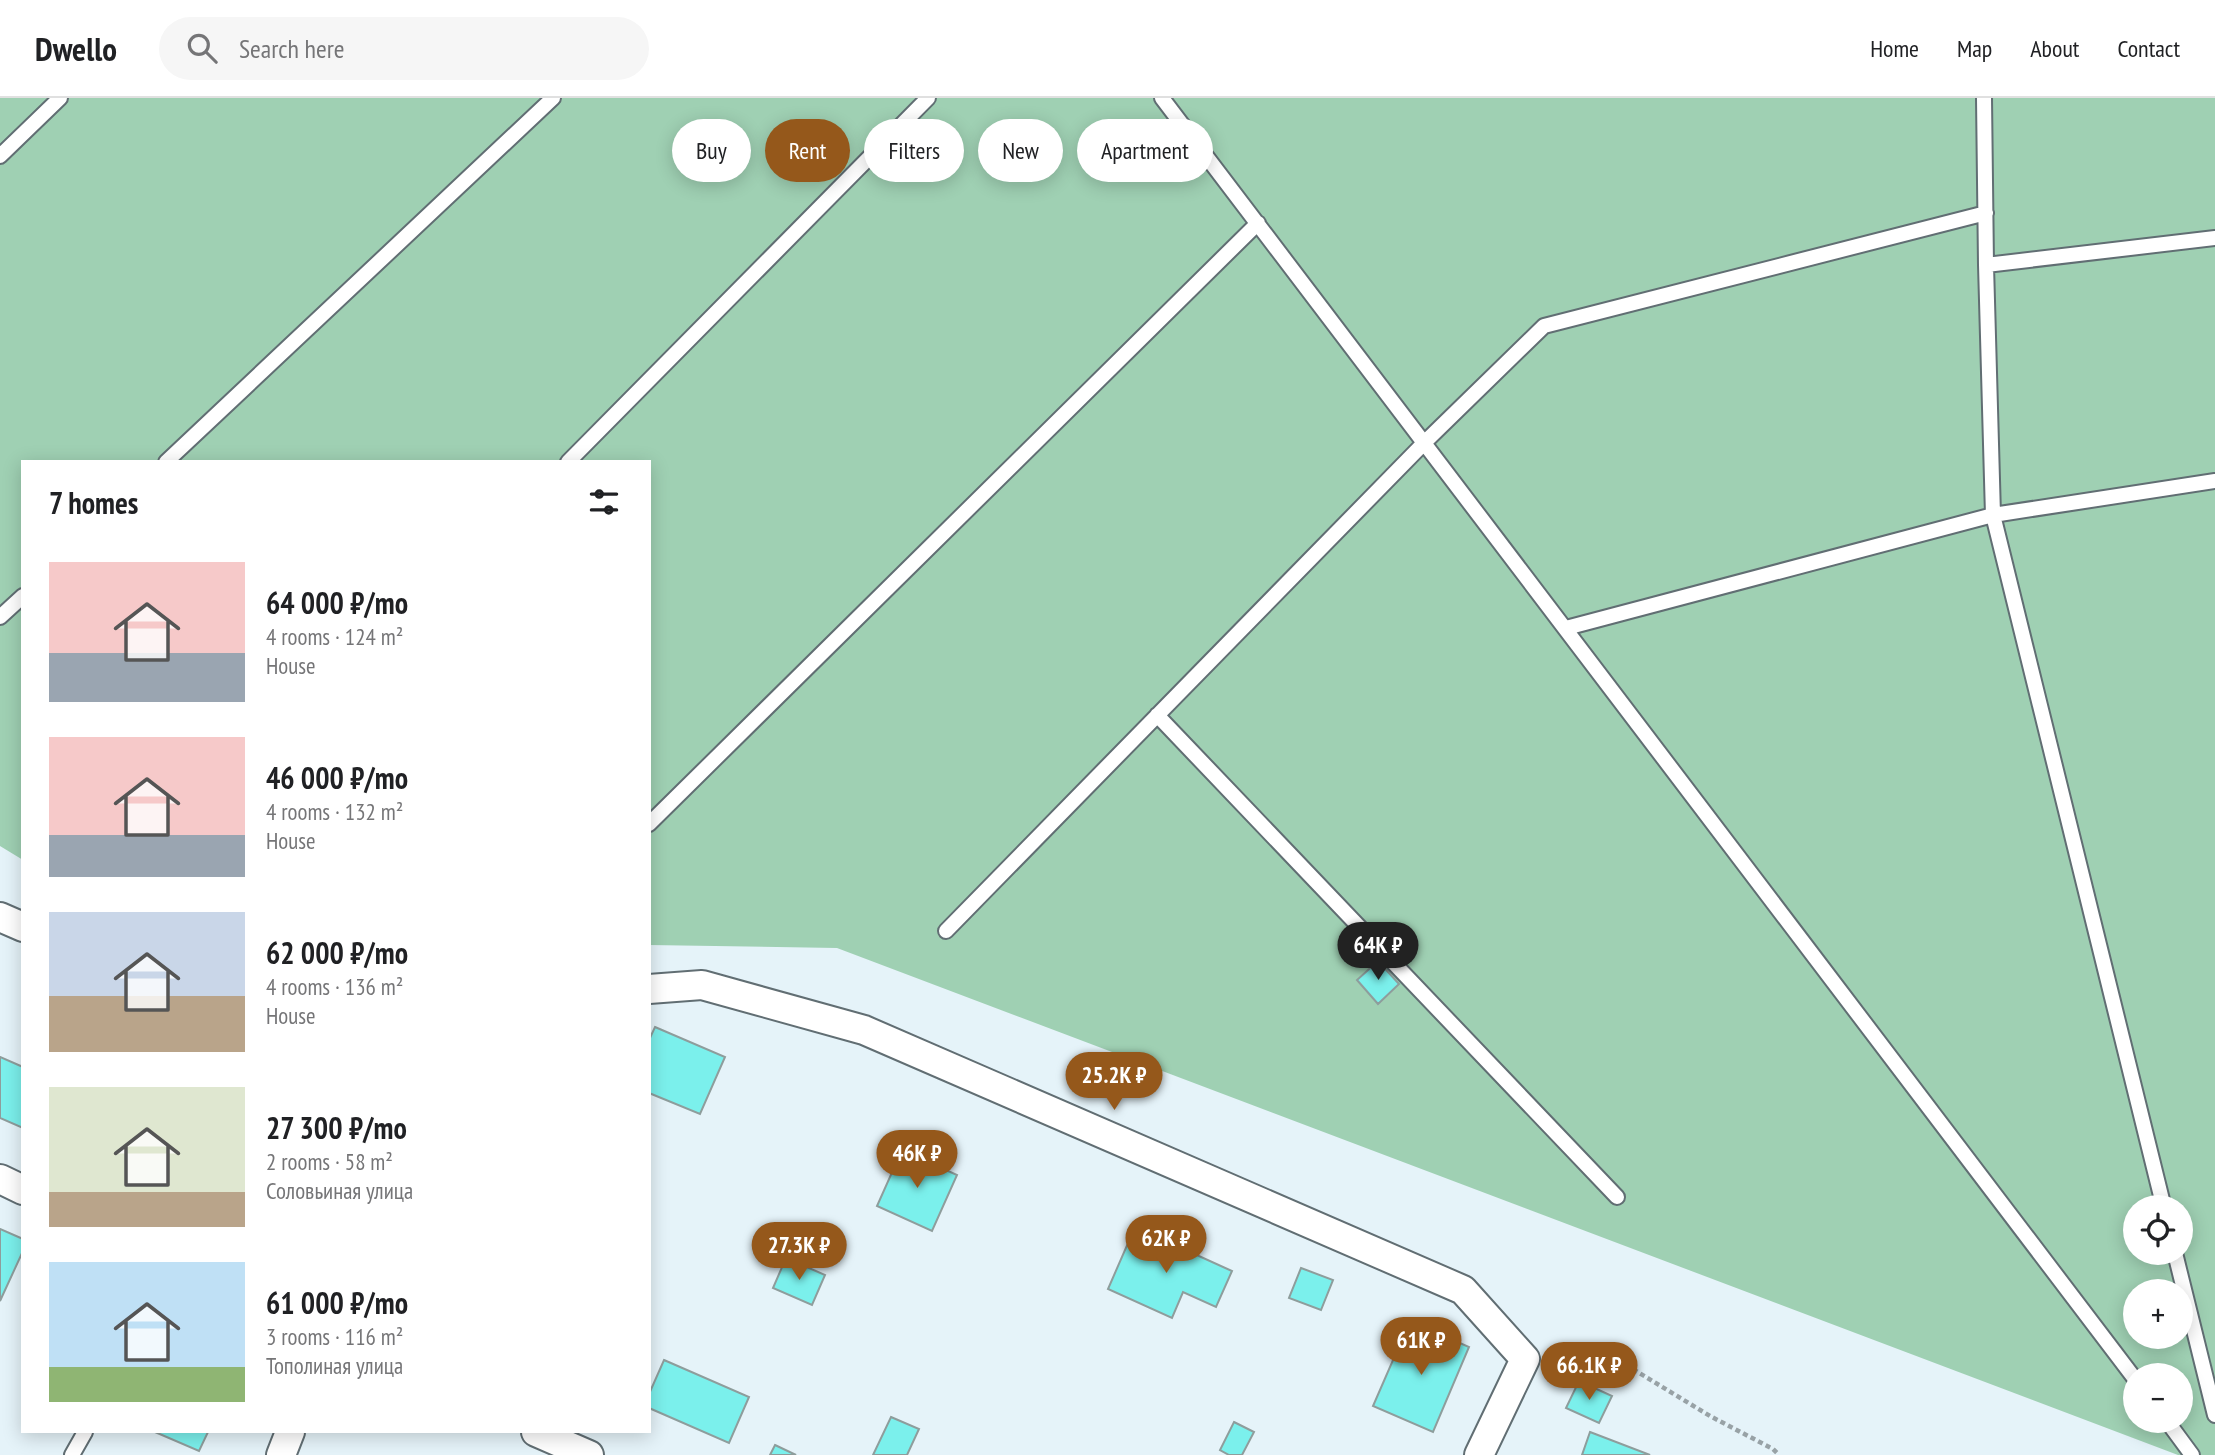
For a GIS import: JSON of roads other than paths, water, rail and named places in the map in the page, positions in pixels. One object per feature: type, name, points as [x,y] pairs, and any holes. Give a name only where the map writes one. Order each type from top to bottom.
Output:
[{"type":"street","points":[[0,917],[21,926]]},
{"type":"street","points":[[651,989],[702,985],[864,1030],[1463,1290],[1525,1359],[1479,1455]]},
{"type":"street","points":[[0,1179],[21,1189]]},
{"type":"street","points":[[281,1455],[290,1433]]},
{"type":"street","points":[[538,1433],[589,1455]]},
{"type":"lane","points":[[0,156],[60,98]]},
{"type":"lane","points":[[168,460],[554,98]]},
{"type":"lane","points":[[570,460],[928,98]]},
{"type":"lane","points":[[1162,98],[2123,1363]]},
{"type":"lane","points":[[1984,98],[1993,516],[2161,1195]]},
{"type":"lane","points":[[946,930],[1425,442],[1544,326],[1986,213]]},
{"type":"lane","points":[[651,822],[1258,223]]},
{"type":"lane","points":[[1986,265],[2215,238]]},
{"type":"lane","points":[[1566,628],[1993,516],[2215,481]]},
{"type":"lane","points":[[0,617],[21,598]]},
{"type":"lane","points":[[1157,716],[1617,1197]]},
{"type":"lane","points":[[2178,1265],[2215,1415]]},
{"type":"lane","points":[[72,1455],[84,1433]]},
{"type":"lane","points":[[2176,1433],[2193,1455]]}]
